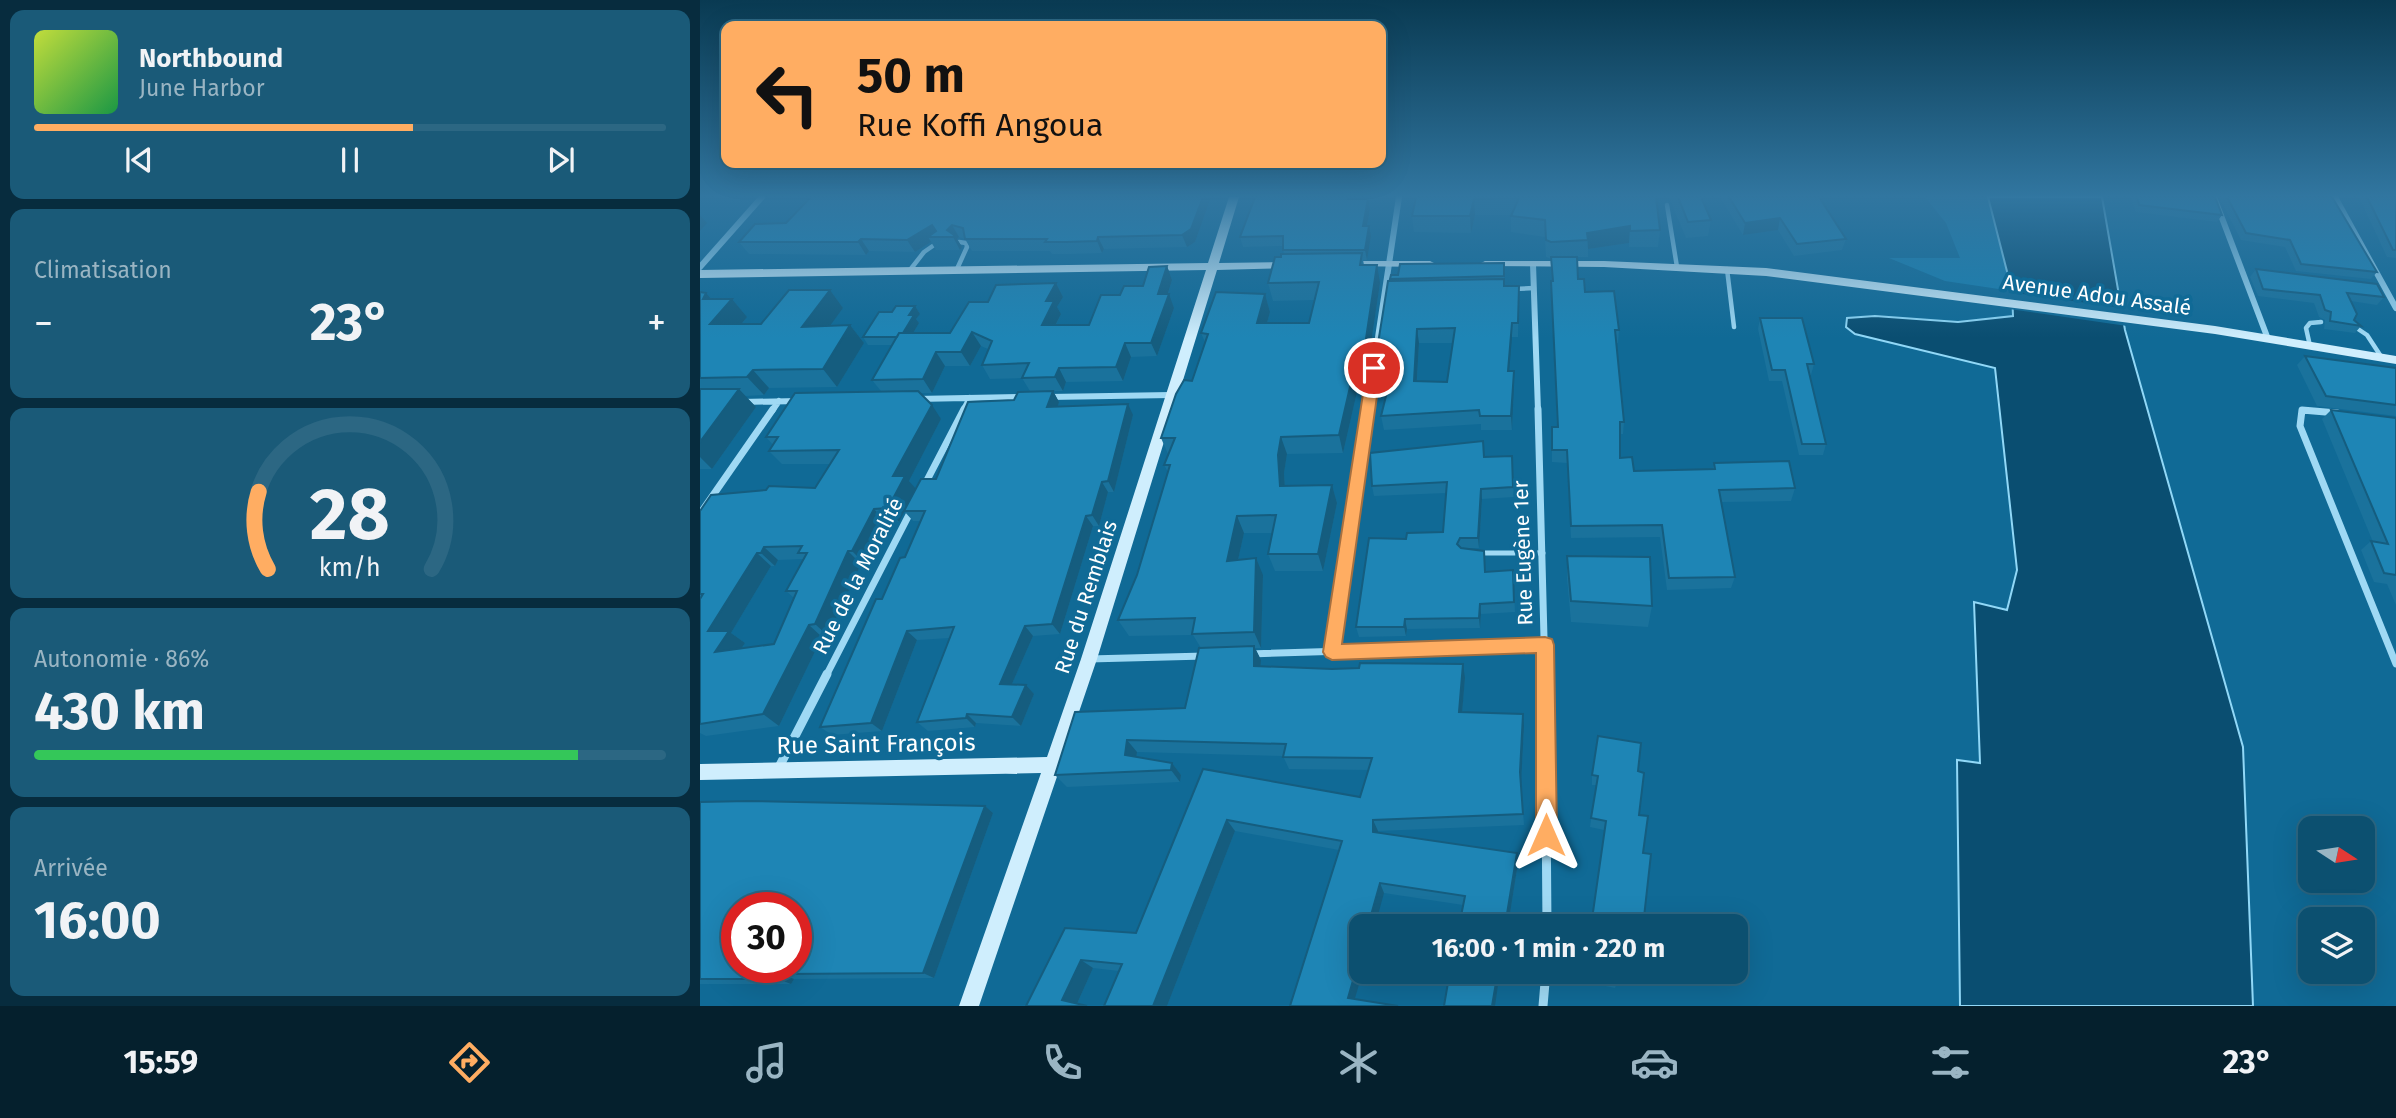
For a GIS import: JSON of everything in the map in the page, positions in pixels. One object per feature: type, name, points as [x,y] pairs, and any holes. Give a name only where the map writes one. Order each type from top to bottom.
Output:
[{"type":"street","points":[[700,267],[720,244]]},
{"type":"street","name":"Rue du Remblais","points":[[967,1006],[1089,659],[1218,244]]},
{"type":"street","points":[[1332,652],[1392,244]]},
{"type":"street","points":[[2232,244],[2268,339]]},
{"type":"street","points":[[2361,244],[2396,308]]},
{"type":"street","points":[[1334,264],[1441,264]]},
{"type":"street","name":"Avenue Adou Assalé","points":[[1468,264],[1677,267],[1853,283],[2214,330],[2396,360]]},
{"type":"street","name":"Rue Eugène 1er","points":[[1533,264],[1545,645],[1546,914]]},
{"type":"street","points":[[700,274],[1308,265]]},
{"type":"street","points":[[2242,270],[2255,271]]},
{"type":"street","points":[[2372,286],[2385,288]]},
{"type":"street","points":[[901,399],[1171,395]]},
{"type":"street","name":"Rue de la Moralité","points":[[778,770],[970,398]]},
{"type":"street","points":[[700,514],[779,401]]},
{"type":"street","points":[[726,402],[806,401]]},
{"type":"street","points":[[2342,414],[2302,411],[2300,426],[2396,664]]},
{"type":"street","points":[[1237,655],[1545,645]]},
{"type":"street","points":[[1089,659],[1210,656]]},
{"type":"street","name":"Rue Saint François","points":[[700,772],[1052,765]]},
{"type":"street","points":[[1543,1006],[1545,984]]},
{"type":"lane","points":[[910,270],[924,251],[936,244]]},
{"type":"lane","points":[[957,269],[966,244]]},
{"type":"lane","points":[[1673,244],[1677,267]]},
{"type":"lane","points":[[1727,270],[1734,327]]},
{"type":"lane","points":[[1507,289],[1534,288]]},
{"type":"lane","points":[[1385,291],[1398,290]]},
{"type":"lane","points":[[2310,346],[2306,328],[2311,323],[2321,322]]},
{"type":"lane","points":[[2352,326],[2367,335],[2382,358]]},
{"type":"lane","points":[[1476,552],[1542,553]]},
{"type":"shaded area","points":[[1954,244],[2000,244],[2012,291],[1945,281],[1889,258],[1960,258]]},
{"type":"shaded area","points":[[2000,244],[2110,244],[2125,330],[2243,747],[2253,1006],[1960,1006],[1957,760],[1980,763],[1974,602],[2007,610],[2017,570],[1995,368],[1855,334],[1846,327],[1847,318],[1875,316],[1958,322],[2013,316],[2012,291]]},
{"type":"pier","points":[[2008,292],[2123,308],[2127,326],[2009,309]]},
{"type":"building","points":[[1283,244],[1366,244],[1365,250],[1283,250]]},
{"type":"building","points":[[2292,244],[2360,244],[2377,272],[2301,264]]},
{"type":"building","points":[[1362,253],[1360,265],[1377,265],[1364,352],[1358,352],[1339,435],[1281,437],[1278,455],[1280,486],[1332,485],[1318,554],[1268,554],[1276,515],[1237,516],[1227,561],[1256,558],[1254,632],[1192,634],[1195,618],[1118,620],[1137,575],[1170,465],[1164,465],[1175,438],[1161,438],[1176,394],[1184,380],[1192,381],[1208,334],[1201,333],[1216,292],[1265,294],[1257,323],[1309,323],[1319,282],[1268,283],[1275,257],[1281,257],[1281,254]]},
{"type":"building","points":[[1551,257],[1577,257],[1578,279],[1584,279],[1585,292],[1614,291],[1624,422],[1620,422],[1620,458],[1632,457],[1634,471],[1715,469],[1714,463],[1789,461],[1795,488],[1719,490],[1735,577],[1669,578],[1662,525],[1571,526],[1567,450],[1552,450],[1552,427],[1558,427]]},
{"type":"building","points":[[1504,263],[1504,276],[1390,279],[1391,275],[1398,275],[1400,264]]},
{"type":"building","points":[[1167,266],[1158,294],[1169,294],[1151,343],[1125,343],[1116,367],[1059,368],[1055,377],[1022,378],[1029,363],[982,365],[992,341],[972,332],[961,352],[936,352],[923,379],[872,380],[899,333],[950,333],[969,302],[988,302],[996,285],[1056,283],[1046,301],[1054,301],[1042,325],[1089,325],[1101,295],[1120,295],[1124,286],[1143,286],[1149,267]]},
{"type":"building","points":[[2256,269],[2377,284],[2384,297],[2347,293],[2357,314],[2354,320],[2361,326],[2330,321],[2331,312],[2325,310],[2320,295],[2263,289]]},
{"type":"building","points":[[1504,279],[1504,286],[1519,286],[1518,323],[1512,323],[1508,371],[1514,371],[1511,416],[1480,416],[1479,410],[1381,416],[1396,356],[1376,356],[1388,281]],"holes":[[[1455,328],[1447,382],[1414,381],[1417,329]]]},
{"type":"building","points":[[789,290],[830,290],[802,327],[850,325],[823,369],[753,370],[747,377],[700,378],[700,292],[706,293],[703,299],[732,299],[710,324],[761,324]]},
{"type":"building","points":[[896,306],[915,306],[909,315],[914,315],[903,333],[899,333],[897,337],[863,337],[879,312],[892,312]]},
{"type":"building","points":[[1760,318],[1802,318],[1814,364],[1807,364],[1826,444],[1802,444],[1785,370],[1772,370]]},
{"type":"building","points":[[2305,356],[2396,368],[2396,405],[2326,396]]},
{"type":"building","points":[[700,389],[739,389],[700,442]]},
{"type":"building","points":[[918,391],[932,405],[893,476],[905,476],[888,508],[874,509],[852,551],[848,551],[815,624],[809,625],[763,714],[700,724],[700,599],[703,594],[700,594],[700,511],[711,495],[766,490],[769,486],[815,488],[839,450],[769,451],[778,437],[766,437],[795,393]],"holes":[[[802,546],[798,553],[807,553],[786,591],[797,591],[774,644],[715,652],[729,631],[708,631],[757,553],[761,553],[764,547]]]},
{"type":"building","points":[[1053,391],[1047,407],[1128,404],[1108,481],[1102,482],[1092,515],[1086,516],[1052,624],[1025,626],[1000,684],[1026,685],[1012,717],[967,714],[966,718],[917,722],[954,627],[907,631],[871,723],[820,727],[876,599],[882,599],[900,558],[905,557],[925,511],[904,511],[921,479],[936,479],[968,402],[1014,400],[1018,392]]},
{"type":"building","points":[[2331,410],[2396,418],[2396,575],[2384,573],[2371,541],[2388,544]]},
{"type":"building","points":[[1483,441],[1484,457],[1512,456],[1513,487],[1481,489],[1478,538],[1460,538],[1457,544],[1461,548],[1484,551],[1485,572],[1513,570],[1514,602],[1480,604],[1479,618],[1405,619],[1404,627],[1356,627],[1369,538],[1406,539],[1407,533],[1443,532],[1447,482],[1372,486],[1370,453]]},
{"type":"building","points":[[1567,556],[1650,557],[1652,606],[1571,601]]},
{"type":"building","points":[[1254,646],[1254,666],[1332,669],[1359,668],[1360,663],[1463,664],[1459,712],[1523,714],[1520,772],[1523,814],[1373,820],[1373,832],[1517,853],[1507,914],[1461,914],[1465,896],[1380,883],[1371,914],[1349,914],[1349,984],[1352,984],[1348,998],[1398,1006],[1290,1006],[1342,841],[1227,820],[1153,1006],[1104,1006],[1122,964],[1081,960],[1062,1000],[1087,1006],[1026,1006],[1065,928],[1136,933],[1203,769],[1360,797],[1372,758],[1283,757],[1286,744],[1127,740],[1125,755],[1172,763],[1171,770],[1055,775],[1075,712],[1185,708],[1199,648]]},
{"type":"building","points":[[1598,736],[1641,743],[1638,771],[1644,773],[1639,815],[1648,816],[1643,853],[1651,854],[1644,914],[1593,914],[1606,821],[1591,818],[1598,776],[1592,775]]},
{"type":"building","points":[[700,802],[985,806],[923,973],[812,974],[812,892],[721,892],[721,979],[700,979]]},
{"type":"building","points":[[1448,984],[1496,984],[1492,1006],[1444,1006]]},
{"type":"route","points":[[1374,368],[1332,652],[1545,645],[1546,835]]}]
